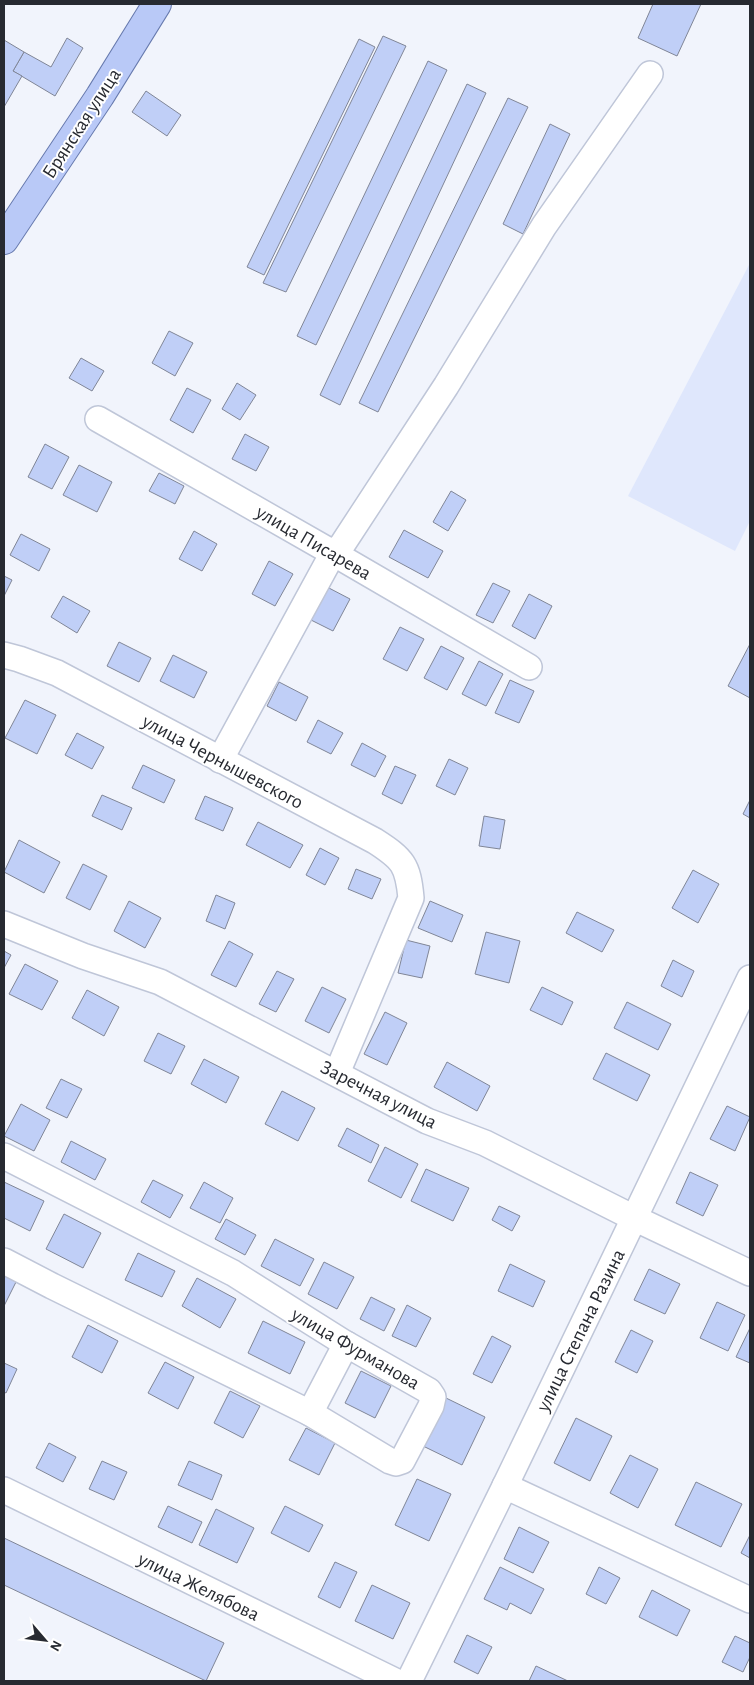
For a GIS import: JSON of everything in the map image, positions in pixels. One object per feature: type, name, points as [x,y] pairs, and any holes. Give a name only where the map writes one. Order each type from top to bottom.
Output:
[{"type":"main road","name":"Брянская улица","points":[[4,240],[100,96],[157,4]]},
{"type":"street","points":[[220,760],[333,553],[342,545],[440,394],[544,226],[650,74]]},
{"type":"street","name":"улица Писарева","points":[[98,419],[333,553],[529,668]]},
{"type":"street","name":"улица Чернышевского","points":[[4,655],[57,673],[375,842],[392,852],[404,864],[409,878],[410,898],[336,1073]]},
{"type":"street","name":"Заречная улица","points":[[4,924],[83,956],[160,982],[427,1121],[485,1143],[634,1218],[750,1273]]},
{"type":"street","name":"улица Степана Разина","points":[[409,1681],[750,978]]},
{"type":"street","name":"улица Фурманова","points":[[4,1156],[233,1273],[346,1344],[429,1390],[433,1397],[431,1406],[402,1460],[390,1461],[310,1413],[4,1261]]},
{"type":"street","points":[[310,1413],[346,1344]]},
{"type":"street","points":[[505,1486],[750,1600]]},
{"type":"street","name":"улица Желябова","points":[[4,1490],[395,1681]]},
{"type":"shaded area","points":[[750,263],[750,521],[735,551],[628,496]]},
{"type":"building","points":[[653,4],[701,4],[677,56],[638,38]]},
{"type":"building","points":[[383,36],[406,46],[286,292],[263,283]]},
{"type":"building","points":[[67,38],[83,48],[55,96],[13,71],[24,52],[51,67]]},
{"type":"building","points":[[359,39],[375,47],[264,275],[247,267]]},
{"type":"building","points":[[4,40],[24,52],[13,71],[22,76],[4,107]]},
{"type":"building","points":[[428,61],[447,70],[316,345],[297,336]]},
{"type":"building","points":[[467,84],[486,93],[340,405],[320,395]]},
{"type":"building","points":[[146,91],[181,115],[167,136],[132,112]]},
{"type":"building","points":[[508,98],[528,107],[378,412],[359,403]]},
{"type":"building","points":[[550,124],[570,134],[523,234],[503,224]]},
{"type":"building","points":[[169,331],[193,343],[175,376],[152,363]]},
{"type":"building","points":[[81,358],[104,371],[92,391],[69,378]]},
{"type":"building","points":[[237,383],[256,395],[240,420],[222,409]]},
{"type":"building","points":[[187,388],[211,400],[193,433],[170,420]]},
{"type":"building","points":[[245,434],[269,447],[256,471],[232,459]]},
{"type":"building","points":[[45,444],[69,457],[52,489],[28,477]]},
{"type":"building","points":[[79,465],[112,482],[97,512],[63,495]]},
{"type":"building","points":[[159,473],[184,486],[175,504],[149,491]]},
{"type":"building","points":[[451,491],[466,500],[448,531],[433,522]]},
{"type":"building","points":[[404,530],[443,551],[428,578],[389,557]]},
{"type":"building","points":[[194,531],[217,544],[202,571],[179,559]]},
{"type":"building","points":[[21,534],[50,549],[39,571],[10,555]]},
{"type":"building","points":[[269,561],[293,574],[275,606],[252,594]]},
{"type":"building","points":[[4,576],[12,580],[4,596]]},
{"type":"building","points":[[493,583],[510,591],[493,623],[476,615]]},
{"type":"building","points":[[327,587],[350,599],[333,631],[309,619]]},
{"type":"building","points":[[529,594],[552,606],[535,639],[512,626]]},
{"type":"building","points":[[63,596],[90,611],[77,633],[51,617]]},
{"type":"building","points":[[400,627],[424,639],[407,671],[383,659]]},
{"type":"building","points":[[119,642],[151,658],[139,682],[107,666]]},
{"type":"building","points":[[750,644],[750,698],[728,686]]},
{"type":"building","points":[[441,646],[464,658],[447,690],[424,678]]},
{"type":"building","points":[[173,655],[207,672],[194,698],[160,681]]},
{"type":"building","points":[[479,661],[503,674],[486,706],[462,694]]},
{"type":"building","points":[[510,680],[534,691],[519,723],[495,713]]},
{"type":"building","points":[[279,682],[308,697],[296,721],[267,706]]},
{"type":"building","points":[[25,700],[56,715],[37,754],[5,738]]},
{"type":"building","points":[[318,720],[343,733],[331,754],[307,742]]},
{"type":"building","points":[[77,733],[104,747],[92,769],[65,755]]},
{"type":"building","points":[[362,743],[386,756],[375,777],[351,765]]},
{"type":"building","points":[[449,759],[468,768],[455,795],[436,786]]},
{"type":"building","points":[[143,765],[175,780],[164,803],[132,788]]},
{"type":"building","points":[[395,766],[416,775],[402,804],[382,794]]},
{"type":"building","points":[[102,795],[132,808],[122,830],[92,816]]},
{"type":"building","points":[[205,796],[233,808],[223,831],[195,819]]},
{"type":"building","points":[[750,800],[750,818],[743,814]]},
{"type":"building","points":[[484,816],[505,820],[500,849],[479,846]]},
{"type":"building","points":[[258,822],[303,845],[290,868],[246,845]]},
{"type":"building","points":[[19,840],[60,862],[44,893],[4,872]]},
{"type":"building","points":[[320,848],[339,858],[325,885],[306,875]]},
{"type":"building","points":[[83,864],[107,876],[90,910],[66,898]]},
{"type":"building","points":[[356,869],[381,879],[372,899],[348,889]]},
{"type":"building","points":[[693,870],[719,884],[698,923],[672,908]]},
{"type":"building","points":[[216,895],[235,903],[225,929],[206,921]]},
{"type":"building","points":[[129,901],[161,918],[145,948],[114,931]]},
{"type":"building","points":[[430,901],[463,915],[452,942],[418,928]]},
{"type":"building","points":[[577,912],[614,930],[602,952],[566,933]]},
{"type":"building","points":[[486,932],[520,941],[509,983],[475,974]]},
{"type":"building","points":[[406,940],[430,946],[422,978],[398,973]]},
{"type":"building","points":[[229,941],[253,954],[236,987],[211,975]]},
{"type":"building","points":[[4,951],[11,955],[4,968]]},
{"type":"building","points":[[673,960],[694,971],[682,997],[661,986]]},
{"type":"building","points":[[25,964],[58,981],[42,1010],[9,994]]},
{"type":"building","points":[[277,971],[294,979],[276,1012],[259,1004]]},
{"type":"building","points":[[322,987],[346,999],[329,1033],[305,1021]]},
{"type":"building","points":[[542,987],[573,1002],[562,1025],[530,1010]]},
{"type":"building","points":[[87,990],[119,1007],[104,1036],[72,1018]]},
{"type":"building","points":[[627,1002],[671,1024],[658,1050],[614,1028]]},
{"type":"building","points":[[385,1012],[407,1023],[387,1065],[364,1054]]},
{"type":"building","points":[[158,1033],[185,1046],[171,1074],[144,1061]]},
{"type":"building","points":[[606,1053],[650,1075],[637,1101],[593,1079]]},
{"type":"building","points":[[204,1059],[239,1077],[226,1103],[191,1084]]},
{"type":"building","points":[[447,1062],[490,1086],[477,1111],[434,1087]]},
{"type":"building","points":[[61,1079],[82,1089],[67,1118],[46,1108]]},
{"type":"building","points":[[282,1091],[315,1108],[298,1141],[265,1124]]},
{"type":"building","points":[[21,1104],[50,1120],[34,1151],[4,1136]]},
{"type":"building","points":[[727,1106],[750,1117],[735,1151],[710,1139]]},
{"type":"building","points":[[347,1128],[379,1145],[371,1163],[338,1146]]},
{"type":"building","points":[[71,1141],[106,1159],[95,1180],[61,1162]]},
{"type":"building","points":[[385,1147],[418,1164],[401,1198],[368,1181]]},
{"type":"building","points":[[426,1169],[469,1188],[453,1221],[411,1201]]},
{"type":"building","points":[[690,1172],[718,1185],[703,1216],[676,1203]]},
{"type":"building","points":[[153,1180],[183,1195],[170,1218],[141,1202]]},
{"type":"building","points":[[4,1182],[44,1201],[30,1231],[4,1218]]},
{"type":"building","points":[[204,1182],[233,1198],[220,1223],[190,1208]]},
{"type":"building","points":[[499,1206],[520,1216],[512,1231],[492,1220]]},
{"type":"building","points":[[64,1214],[101,1233],[83,1268],[46,1249]]},
{"type":"building","points":[[226,1219],[256,1235],[245,1255],[215,1239]]},
{"type":"building","points":[[275,1239],[314,1259],[300,1286],[261,1266]]},
{"type":"building","points":[[138,1253],[175,1271],[162,1297],[125,1280]]},
{"type":"building","points":[[324,1262],[354,1277],[337,1309],[308,1294]]},
{"type":"building","points":[[510,1264],[545,1281],[533,1307],[498,1291]]},
{"type":"building","points":[[649,1269],[680,1284],[665,1314],[634,1300]]},
{"type":"building","points":[[4,1275],[16,1282],[4,1306]]},
{"type":"building","points":[[197,1278],[236,1299],[220,1328],[182,1306]]},
{"type":"building","points":[[371,1297],[395,1309],[384,1331],[360,1319]]},
{"type":"building","points":[[717,1302],[745,1315],[728,1351],[700,1338]]},
{"type":"building","points":[[407,1305],[431,1318],[416,1347],[392,1336]]},
{"type":"building","points":[[263,1321],[305,1342],[290,1374],[248,1353]]},
{"type":"building","points":[[88,1325],[118,1341],[102,1373],[72,1357]]},
{"type":"building","points":[[750,1328],[750,1363],[736,1357]]},
{"type":"building","points":[[631,1330],[653,1341],[637,1373],[615,1362]]},
{"type":"building","points":[[492,1336],[511,1346],[492,1383],[473,1374]]},
{"type":"building","points":[[165,1362],[194,1377],[178,1409],[148,1393]]},
{"type":"building","points":[[4,1363],[17,1369],[6,1393],[4,1392]]},
{"type":"building","points":[[361,1371],[391,1386],[375,1418],[345,1403]]},
{"type":"building","points":[[230,1391],[260,1406],[243,1438],[214,1423]]},
{"type":"building","points":[[446,1398],[485,1417],[462,1465],[423,1446]]},
{"type":"building","points":[[576,1418],[612,1436],[590,1481],[554,1463]]},
{"type":"building","points":[[306,1428],[335,1443],[319,1475],[289,1460]]},
{"type":"building","points":[[49,1443],[76,1457],[63,1482],[36,1468]]},
{"type":"building","points":[[630,1455],[658,1469],[638,1508],[610,1493]]},
{"type":"building","points":[[102,1461],[127,1472],[114,1500],[89,1489]]},
{"type":"building","points":[[189,1461],[222,1475],[212,1500],[178,1485]]},
{"type":"building","points":[[417,1479],[451,1494],[429,1541],[395,1525]]},
{"type":"building","points":[[696,1482],[742,1504],[721,1547],[675,1525]]},
{"type":"building","points":[[168,1506],[202,1522],[192,1543],[158,1527]]},
{"type":"building","points":[[285,1506],[323,1525],[309,1552],[271,1533]]},
{"type":"building","points":[[216,1509],[254,1528],[237,1563],[199,1545]]},
{"type":"building","points":[[519,1527],[549,1542],[533,1573],[504,1559]]},
{"type":"building","points":[[750,1535],[750,1558],[741,1553]]},
{"type":"building","points":[[4,1538],[224,1643],[206,1681],[4,1585]]},
{"type":"building","points":[[335,1562],[357,1572],[340,1608],[318,1597]]},
{"type":"building","points":[[500,1567],[544,1589],[531,1614],[510,1603],[507,1610],[484,1599]]},
{"type":"building","points":[[599,1567],[620,1578],[606,1604],[586,1594]]},
{"type":"building","points":[[372,1585],[410,1603],[393,1639],[355,1621]]},
{"type":"building","points":[[652,1590],[690,1610],[677,1636],[639,1617]]},
{"type":"building","points":[[467,1635],[492,1647],[478,1674],[454,1662]]},
{"type":"building","points":[[735,1636],[750,1643],[750,1657],[743,1672],[722,1662]]},
{"type":"building","points":[[536,1666],[568,1681],[529,1681]]}]
